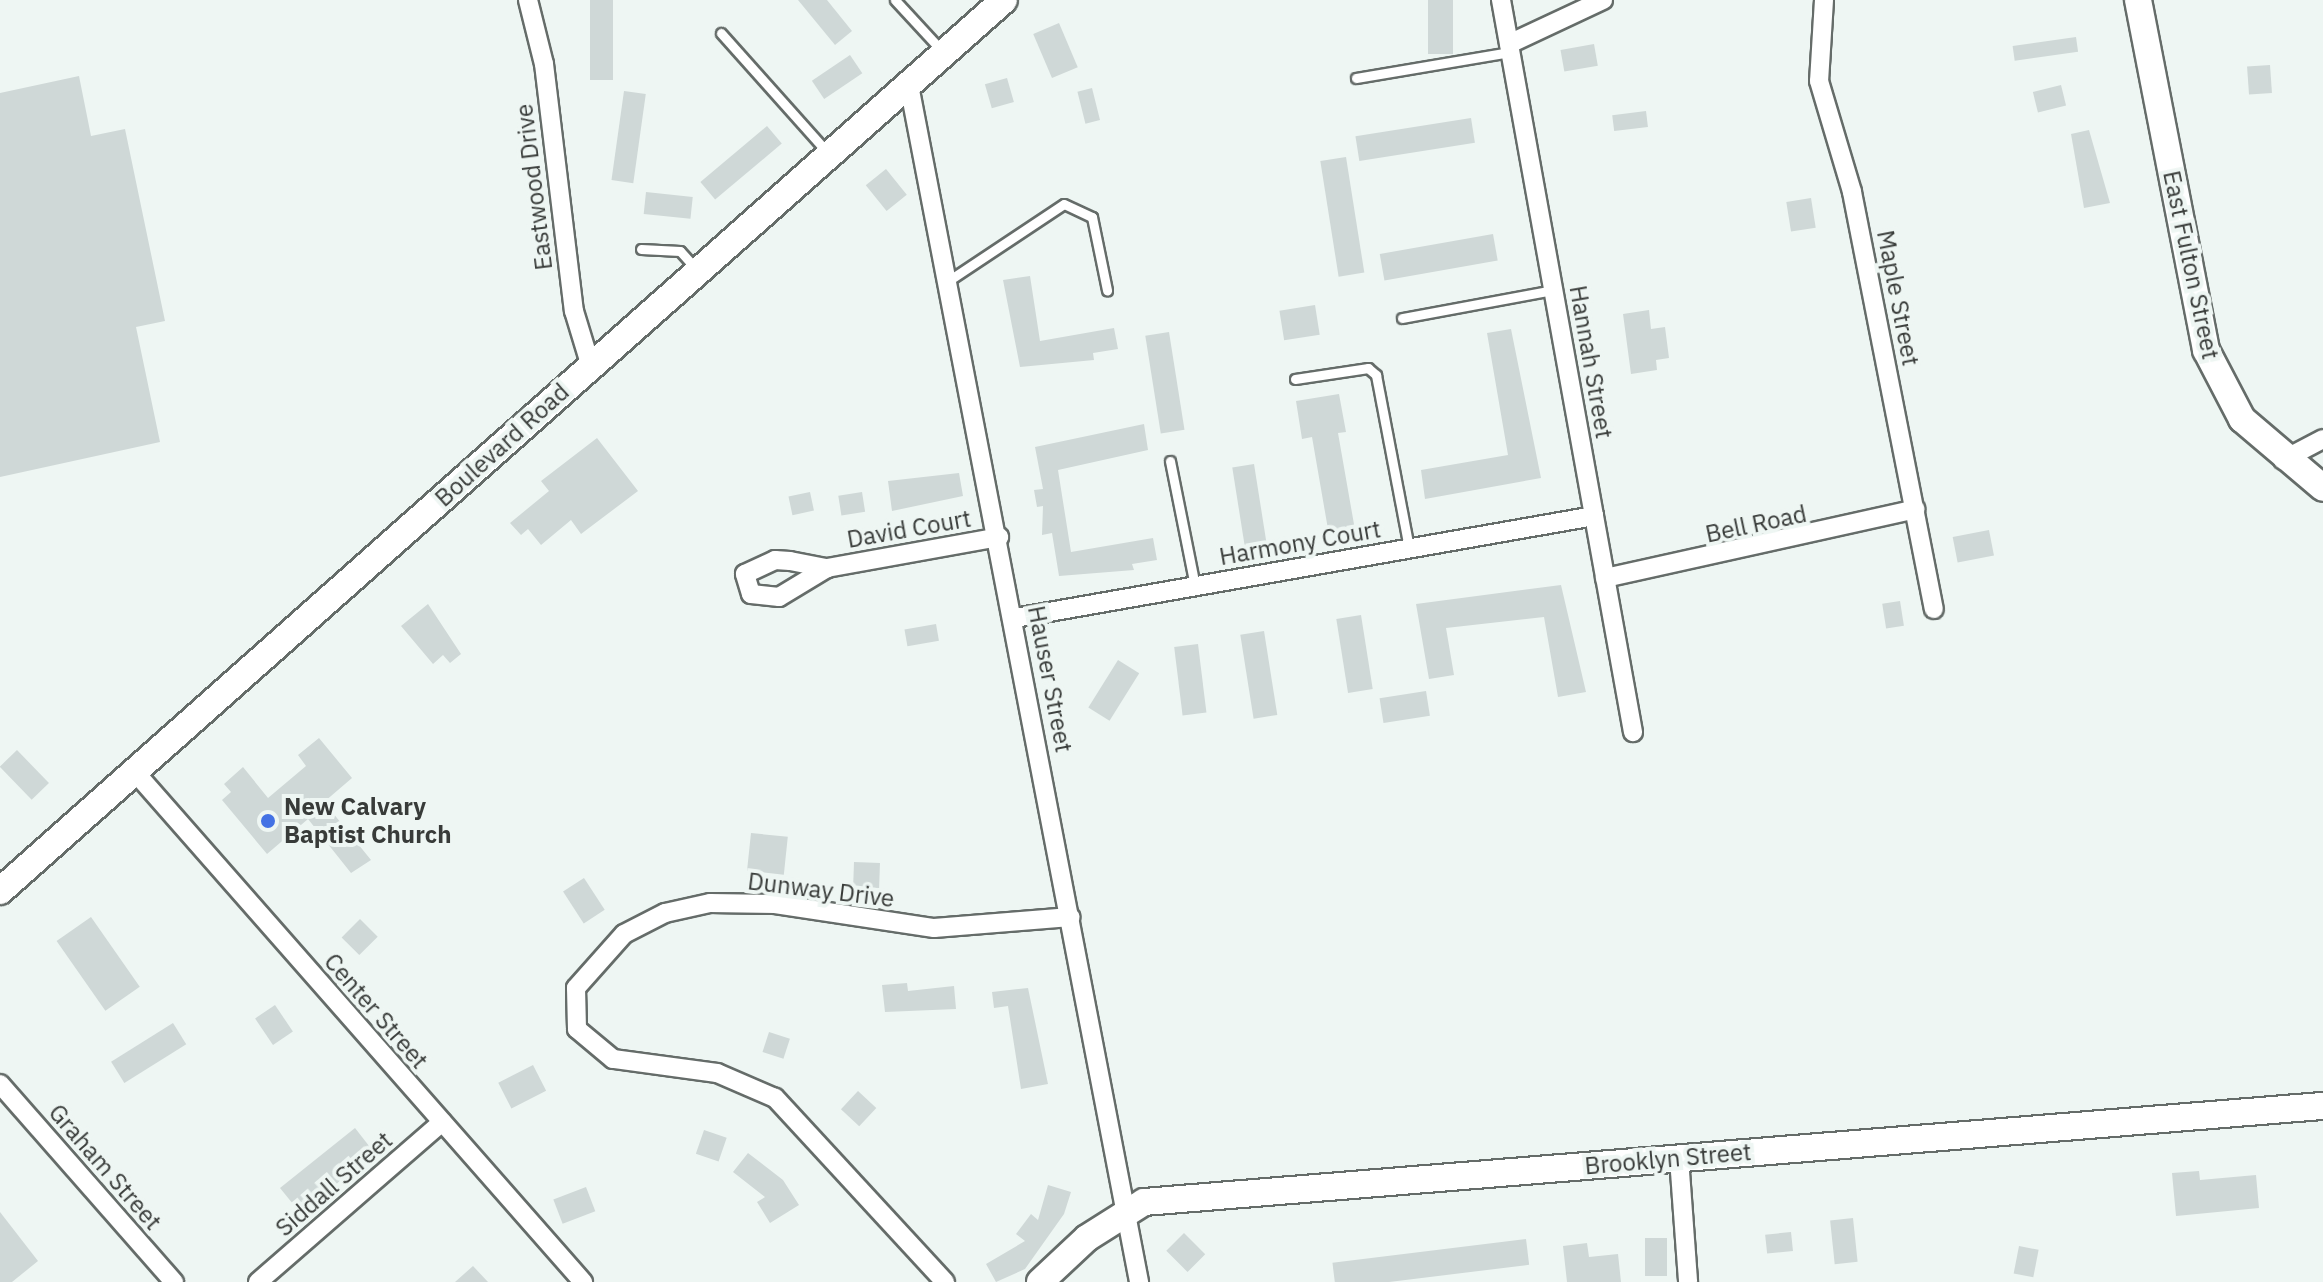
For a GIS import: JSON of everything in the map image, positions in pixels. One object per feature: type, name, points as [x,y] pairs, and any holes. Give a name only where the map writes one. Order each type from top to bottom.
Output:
[{"type":"street","name":"Eastwood Drive","points":[[528,0],[544,64],[574,311],[591,367]]},
{"type":"street","name":"Boulevard Road","points":[[0,891],[1004,0]]},
{"type":"street","name":"Hannah Street","points":[[1501,0],[1633,732]]},
{"type":"street","points":[[1510,48],[1603,0]]},
{"type":"street","name":"Maple Street","points":[[1824,0],[1827,31],[1818,74],[1852,192],[1934,609]]},
{"type":"street","name":"East Fulton Street","points":[[2138,0],[2206,350],[2232,405],[2283,460],[2323,488]]},
{"type":"street","name":"Hauser Street","points":[[909,85],[1015,618],[1139,1282]]},
{"type":"street","points":[[2283,460],[2323,439]]},
{"type":"street","name":"Bell Road","points":[[1605,578],[1915,509]]},
{"type":"street","name":"Harmony Court","points":[[1015,618],[1594,516]]},
{"type":"street","name":"David Court","points":[[827,568],[999,537]]},
{"type":"street","name":"Center Street","points":[[135,772],[583,1282]]},
{"type":"street","name":"Dunway Drive","points":[[945,1282],[775,1098],[717,1073],[613,1059],[577,1029],[576,988],[624,934],[665,913],[710,903],[775,904],[934,928],[1071,917]]},
{"type":"street","name":"Graham Street","points":[[0,1084],[174,1282]]},
{"type":"street","name":"Brooklyn Street","points":[[1127,1207],[2323,1106]]},
{"type":"street","name":"Siddall Street","points":[[258,1282],[442,1122]]},
{"type":"street","points":[[1679,1158],[1688,1282]]},
{"type":"street","points":[[1040,1282],[1127,1207]]},
{"type":"lane","points":[[895,0],[944,54]]},
{"type":"lane","points":[[721,33],[830,155]]},
{"type":"lane","points":[[1356,78],[1510,48]]},
{"type":"lane","points":[[948,281],[1064,204],[1092,217],[1107,290]]},
{"type":"lane","points":[[641,249],[680,251],[698,272]]},
{"type":"lane","points":[[1402,318],[1553,290]]},
{"type":"lane","points":[[1295,379],[1368,368],[1376,375],[1409,548]]},
{"type":"lane","points":[[1170,461],[1195,586]]},
{"type":"building","points":[[590,0],[613,0],[613,80],[590,80]]},
{"type":"building","points":[[798,0],[827,0],[852,31],[835,45]]},
{"type":"building","points":[[1428,0],[1453,0],[1453,54],[1428,54]]},
{"type":"building","points":[[1059,23],[1078,67],[1052,78],[1033,34]]},
{"type":"building","points":[[2076,37],[2078,52],[2015,61],[2013,46]]},
{"type":"building","points":[[1594,44],[1598,66],[1564,72],[1561,50]]},
{"type":"building","points":[[850,55],[862,73],[824,99],[812,81]]},
{"type":"building","points":[[2270,65],[2272,93],[2249,95],[2247,67]]},
{"type":"building","points":[[79,76],[91,136],[125,129],[165,321],[136,327],[160,442],[0,477],[0,93]]},
{"type":"building","points":[[1007,78],[1014,102],[992,108],[985,84]]},
{"type":"building","points":[[2061,85],[2066,105],[2038,112],[2033,92]]},
{"type":"building","points":[[1092,88],[1100,120],[1085,124],[1077,92]]},
{"type":"building","points":[[624,91],[646,94],[633,183],[611,180]]},
{"type":"building","points":[[1646,111],[1648,127],[1614,131],[1612,115]]},
{"type":"building","points":[[1471,118],[1475,143],[1359,161],[1355,136]]},
{"type":"building","points":[[767,126],[782,144],[715,200],[700,182]]},
{"type":"building","points":[[2089,130],[2110,203],[2084,208],[2071,134]]},
{"type":"building","points":[[1346,157],[1364,273],[1339,277],[1320,161]]},
{"type":"building","points":[[886,169],[907,195],[887,211],[866,185]]},
{"type":"building","points":[[646,192],[693,197],[690,219],[644,214]]},
{"type":"building","points":[[1811,198],[1816,228],[1791,232],[1786,202]]},
{"type":"building","points":[[1493,234],[1498,261],[1384,281],[1380,254]]},
{"type":"building","points":[[1030,276],[1040,341],[1114,328],[1118,349],[1093,353],[1094,360],[1020,367],[1003,280]]},
{"type":"building","points":[[1315,305],[1320,335],[1284,340],[1279,311]]},
{"type":"building","points":[[1649,310],[1651,329],[1665,327],[1669,358],[1656,360],[1657,370],[1631,374],[1623,314]]},
{"type":"building","points":[[1511,329],[1541,478],[1425,499],[1421,470],[1508,455],[1487,333]]},
{"type":"building","points":[[1169,332],[1184,430],[1161,434],[1145,336]]},
{"type":"building","points":[[1339,394],[1346,432],[1338,433],[1355,530],[1329,535],[1312,437],[1302,439],[1296,401]]},
{"type":"building","points":[[1144,424],[1148,450],[1058,470],[1071,552],[1153,538],[1157,560],[1132,564],[1134,570],[1059,576],[1052,533],[1042,535],[1043,506],[1037,507],[1034,490],[1043,489],[1035,447]]},
{"type":"building","points":[[597,438],[638,491],[581,534],[571,520],[541,545],[528,529],[521,535],[510,523],[549,491],[541,481]]},
{"type":"building","points":[[1254,464],[1266,542],[1245,545],[1232,467]]},
{"type":"building","points":[[959,473],[963,496],[892,511],[888,481]]},
{"type":"building","points":[[810,492],[814,511],[792,515],[788,497]]},
{"type":"building","points":[[862,492],[865,512],[841,516],[838,496]]},
{"type":"building","points":[[1989,530],[1994,556],[1958,563],[1953,537]]},
{"type":"building","points":[[1561,585],[1586,692],[1558,697],[1544,617],[1446,628],[1454,675],[1429,679],[1416,604]]},
{"type":"building","points":[[1900,601],[1904,626],[1886,629],[1882,604]]},
{"type":"building","points":[[428,604],[461,654],[450,663],[443,655],[433,664],[401,626]]},
{"type":"building","points":[[1361,615],[1373,689],[1348,693],[1336,619]]},
{"type":"building","points":[[936,624],[939,641],[907,646],[904,630]]},
{"type":"building","points":[[1264,631],[1277,715],[1254,719],[1240,635]]},
{"type":"building","points":[[1198,644],[1206,712],[1183,715],[1174,647]]},
{"type":"building","points":[[1118,660],[1139,673],[1110,721],[1088,707]]},
{"type":"building","points":[[1426,691],[1430,716],[1383,723],[1380,698]]},
{"type":"building","points":[[319,738],[352,778],[324,802],[371,860],[351,873],[308,819],[267,854],[222,800],[231,792],[224,784],[243,767],[268,798],[306,766],[298,755]]},
{"type":"building","points":[[17,750],[49,783],[32,800],[0,767]]},
{"type":"building","points":[[751,833],[788,837],[784,875],[747,871]]},
{"type":"building","points":[[854,862],[880,863],[879,888],[853,887]]},
{"type":"building","points":[[584,878],[605,910],[584,923],[563,892]]},
{"type":"building","points":[[91,917],[140,987],[105,1011],[57,941]]},
{"type":"building","points":[[360,919],[378,937],[359,955],[342,937]]},
{"type":"building","points":[[907,983],[908,991],[954,986],[956,1009],[885,1012],[882,985]]},
{"type":"building","points":[[1028,988],[1048,1084],[1021,1089],[1008,1006],[994,1008],[992,992]]},
{"type":"building","points":[[275,1005],[293,1032],[273,1045],[255,1018]]},
{"type":"building","points":[[173,1023],[186,1044],[124,1083],[111,1062]]},
{"type":"building","points":[[769,1032],[790,1039],[783,1059],[763,1052]]},
{"type":"building","points":[[533,1065],[546,1091],[511,1109],[498,1083]]},
{"type":"building","points":[[858,1091],[876,1108],[859,1126],[841,1109]]},
{"type":"building","points":[[355,1128],[373,1151],[302,1215],[280,1188]]},
{"type":"building","points":[[704,1130],[727,1138],[719,1161],[696,1154]]},
{"type":"building","points":[[748,1153],[783,1180],[799,1205],[770,1223],[757,1202],[765,1197],[733,1172]]},
{"type":"building","points":[[2199,1171],[2200,1180],[2256,1175],[2259,1208],[2176,1216],[2172,1173]]},
{"type":"building","points":[[1048,1185],[1071,1192],[1064,1214],[1025,1269],[996,1282],[986,1264],[1025,1241],[1016,1234],[1031,1214],[1038,1220]]},
{"type":"building","points":[[586,1187],[595,1211],[563,1224],[553,1200]]},
{"type":"building","points":[[0,1212],[38,1261],[12,1282],[0,1282]]},
{"type":"building","points":[[1853,1218],[1858,1262],[1835,1264],[1830,1220]]},
{"type":"building","points":[[1791,1232],[1793,1251],[1767,1254],[1765,1235]]},
{"type":"building","points":[[1184,1233],[1205,1254],[1188,1272],[1166,1251]]},
{"type":"building","points":[[1645,1238],[1667,1238],[1667,1276],[1645,1276]]},
{"type":"building","points":[[1526,1239],[1529,1265],[1389,1282],[1335,1282],[1332,1263]]},
{"type":"building","points":[[1587,1243],[1589,1257],[1618,1254],[1621,1282],[1567,1282],[1563,1246]]},
{"type":"building","points":[[2019,1246],[2039,1250],[2033,1277],[2014,1273]]},
{"type":"building","points":[[473,1266],[488,1282],[455,1282]]},
{"type":"place","name":"New Calvary Baptist Church","points":[[268,821]]}]
